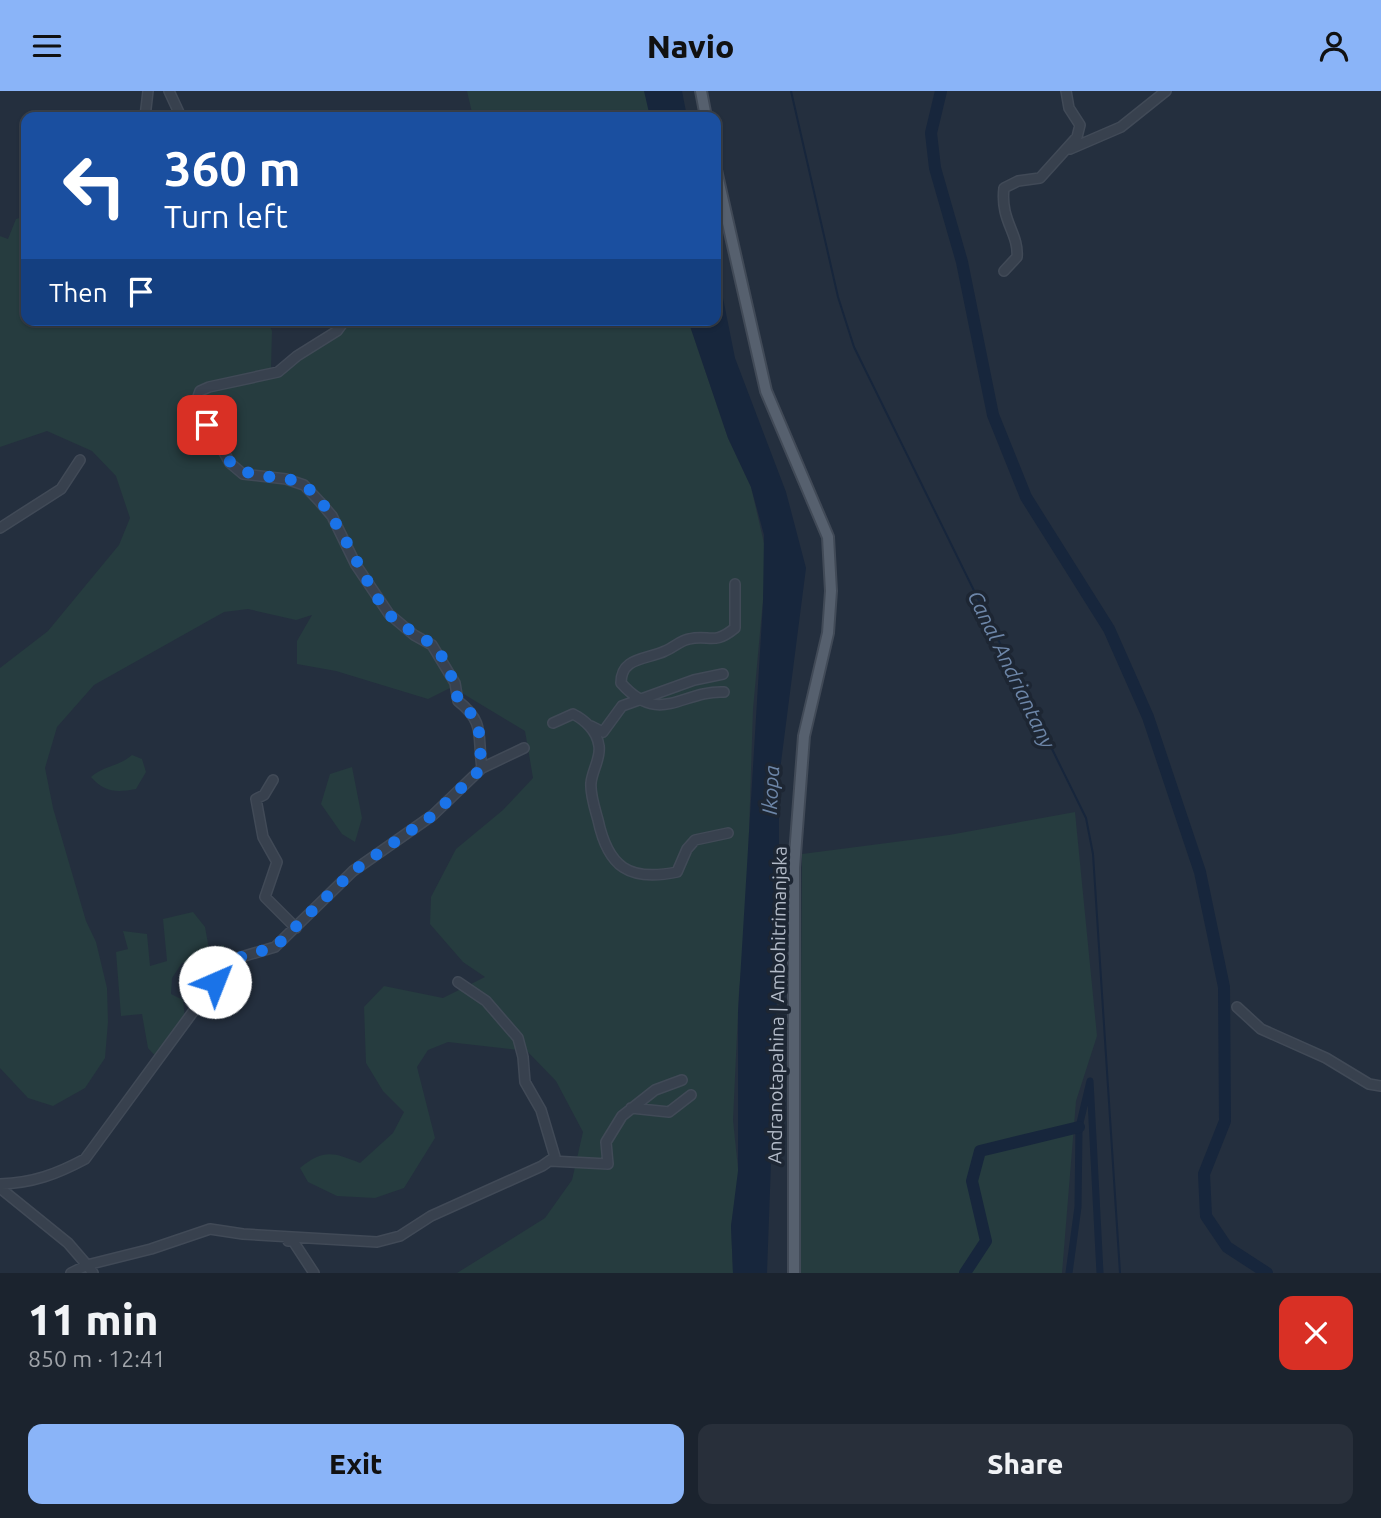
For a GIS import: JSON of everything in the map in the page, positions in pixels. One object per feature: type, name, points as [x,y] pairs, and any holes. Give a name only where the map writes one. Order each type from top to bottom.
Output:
[{"type":"main road","points":[[701,91],[705,112]]},
{"type":"main road","name":"Andranotapahina | Ambohitrimanjaka","points":[[721,192],[766,391],[828,537],[831,591],[828,633],[804,736],[794,868],[794,1273]]},
{"type":"street","points":[[146,112],[148,91]]},
{"type":"street","points":[[169,91],[179,112]]},
{"type":"street","points":[[1004,271],[1017,257],[1018,248],[1002,207],[1004,188],[1018,181],[1040,178],[1077,138],[1080,125],[1069,108],[1066,91]]},
{"type":"street","points":[[1059,155],[1121,127],[1166,91]]},
{"type":"street","points":[[341,326],[278,372],[209,387],[200,391],[196,402],[230,463],[243,474],[286,479],[304,485],[332,516],[356,565],[389,614],[414,635],[432,645],[455,683],[458,701],[473,713],[479,723],[482,768]]},
{"type":"street","points":[[0,528],[61,489],[80,460]]},
{"type":"street","points":[[724,692],[708,693],[665,706],[640,699],[621,683],[621,673],[629,663],[665,651],[687,639],[710,640],[725,636],[735,628],[735,584]]},
{"type":"street","points":[[553,723],[573,714],[603,733],[622,706],[694,680],[723,674]]},
{"type":"street","points":[[589,725],[599,746],[591,783],[603,845],[611,859],[647,877],[677,872],[687,849],[695,840],[728,833]]},
{"type":"street","points":[[0,1186],[53,1176],[85,1159],[231,960],[275,947],[353,871],[433,815],[482,768],[524,748]]},
{"type":"street","points":[[273,780],[264,795],[256,799],[263,837],[277,862],[265,897],[296,928]]},
{"type":"street","points":[[71,1273],[210,1229],[243,1234],[377,1243],[400,1236],[431,1216],[551,1161],[555,1157],[551,1139],[541,1110],[524,1082],[523,1057],[518,1038],[486,1001],[457,982]]},
{"type":"street","points":[[1237,1007],[1261,1029],[1325,1058],[1369,1084],[1381,1086]]},
{"type":"street","points":[[551,1161],[608,1164],[606,1142],[622,1116],[655,1090],[682,1080]]},
{"type":"street","points":[[631,1108],[669,1112],[691,1095]]},
{"type":"street","points":[[0,1186],[68,1243],[90,1269]]},
{"type":"street","points":[[185,1236],[219,1232],[293,1241],[314,1273]]},
{"type":"green space","points":[[467,91],[649,91],[651,112],[472,112]]},
{"type":"green space","points":[[21,218],[21,326],[270,326],[272,331],[271,369],[298,359],[346,326],[690,326],[728,438],[751,487],[767,556],[753,709],[746,924],[739,991],[733,1120],[739,1178],[731,1226],[733,1273],[457,1273],[545,1218],[572,1180],[583,1132],[556,1081],[527,1051],[448,1042],[428,1050],[417,1067],[435,1138],[404,1188],[375,1198],[337,1196],[308,1182],[300,1168],[308,1162],[328,1154],[360,1163],[393,1133],[404,1112],[383,1091],[366,1063],[364,1007],[384,986],[443,998],[485,977],[463,962],[430,924],[431,897],[456,849],[503,810],[533,778],[525,731],[452,687],[428,699],[336,671],[297,664],[297,641],[312,615],[296,620],[248,609],[224,612],[94,685],[57,727],[45,768],[53,808],[86,921],[96,942],[107,988],[105,1058],[85,1088],[53,1106],[28,1098],[0,1068],[0,668],[48,631],[119,545],[130,518],[116,476],[92,451],[47,431],[0,447],[0,236],[8,239],[16,219]]},
{"type":"green space","points":[[132,755],[142,759],[146,772],[136,789],[111,790],[91,777],[122,762]]},
{"type":"green space","points":[[352,767],[362,818],[355,842],[342,834],[321,804],[330,774]]},
{"type":"green space","points":[[1075,812],[1097,1036],[1076,1101],[1062,1273],[799,1273],[802,854],[949,835]]},
{"type":"green space","points":[[193,912],[205,927],[209,949],[224,945],[225,959],[211,977],[206,962],[182,963],[172,978],[171,994],[183,1000],[185,1017],[156,1057],[148,1048],[142,1014],[121,1016],[116,952],[128,949],[123,931],[147,934],[150,966],[167,961],[163,919]]},
{"type":"water","points":[[644,91],[682,91],[686,112],[649,112]]},
{"type":"water","points":[[721,288],[735,358],[786,492],[806,568],[779,778],[779,941],[767,1273],[733,1273],[731,1226],[738,1171],[738,1013],[763,603],[764,535],[751,487],[728,438],[690,326],[721,326]]},
{"type":"waterway","name":"Canal Andriantany","points":[[791,91],[838,297],[854,347],[1086,818],[1093,854],[1120,1273]]},
{"type":"waterway","points":[[941,91],[931,133],[935,168],[962,262],[993,415],[1026,497],[1109,629],[1148,717],[1200,872],[1224,987],[1225,1121],[1204,1174],[1206,1216],[1227,1247],[1267,1273]]},
{"type":"waterway","points":[[1069,1273],[1078,1207],[1079,1127],[1090,1081],[1100,1273]]},
{"type":"waterway","name":"Ikopa","points":[[965,1273],[986,1241],[972,1181],[980,1151],[1079,1127]]},
{"type":"route","points":[[207,425],[230,463],[243,474],[286,479],[304,485],[332,516],[356,565],[389,614],[414,635],[432,645],[455,683],[458,701],[473,713],[479,723],[482,768],[433,815],[353,871],[275,947],[231,960],[215,982]]}]
